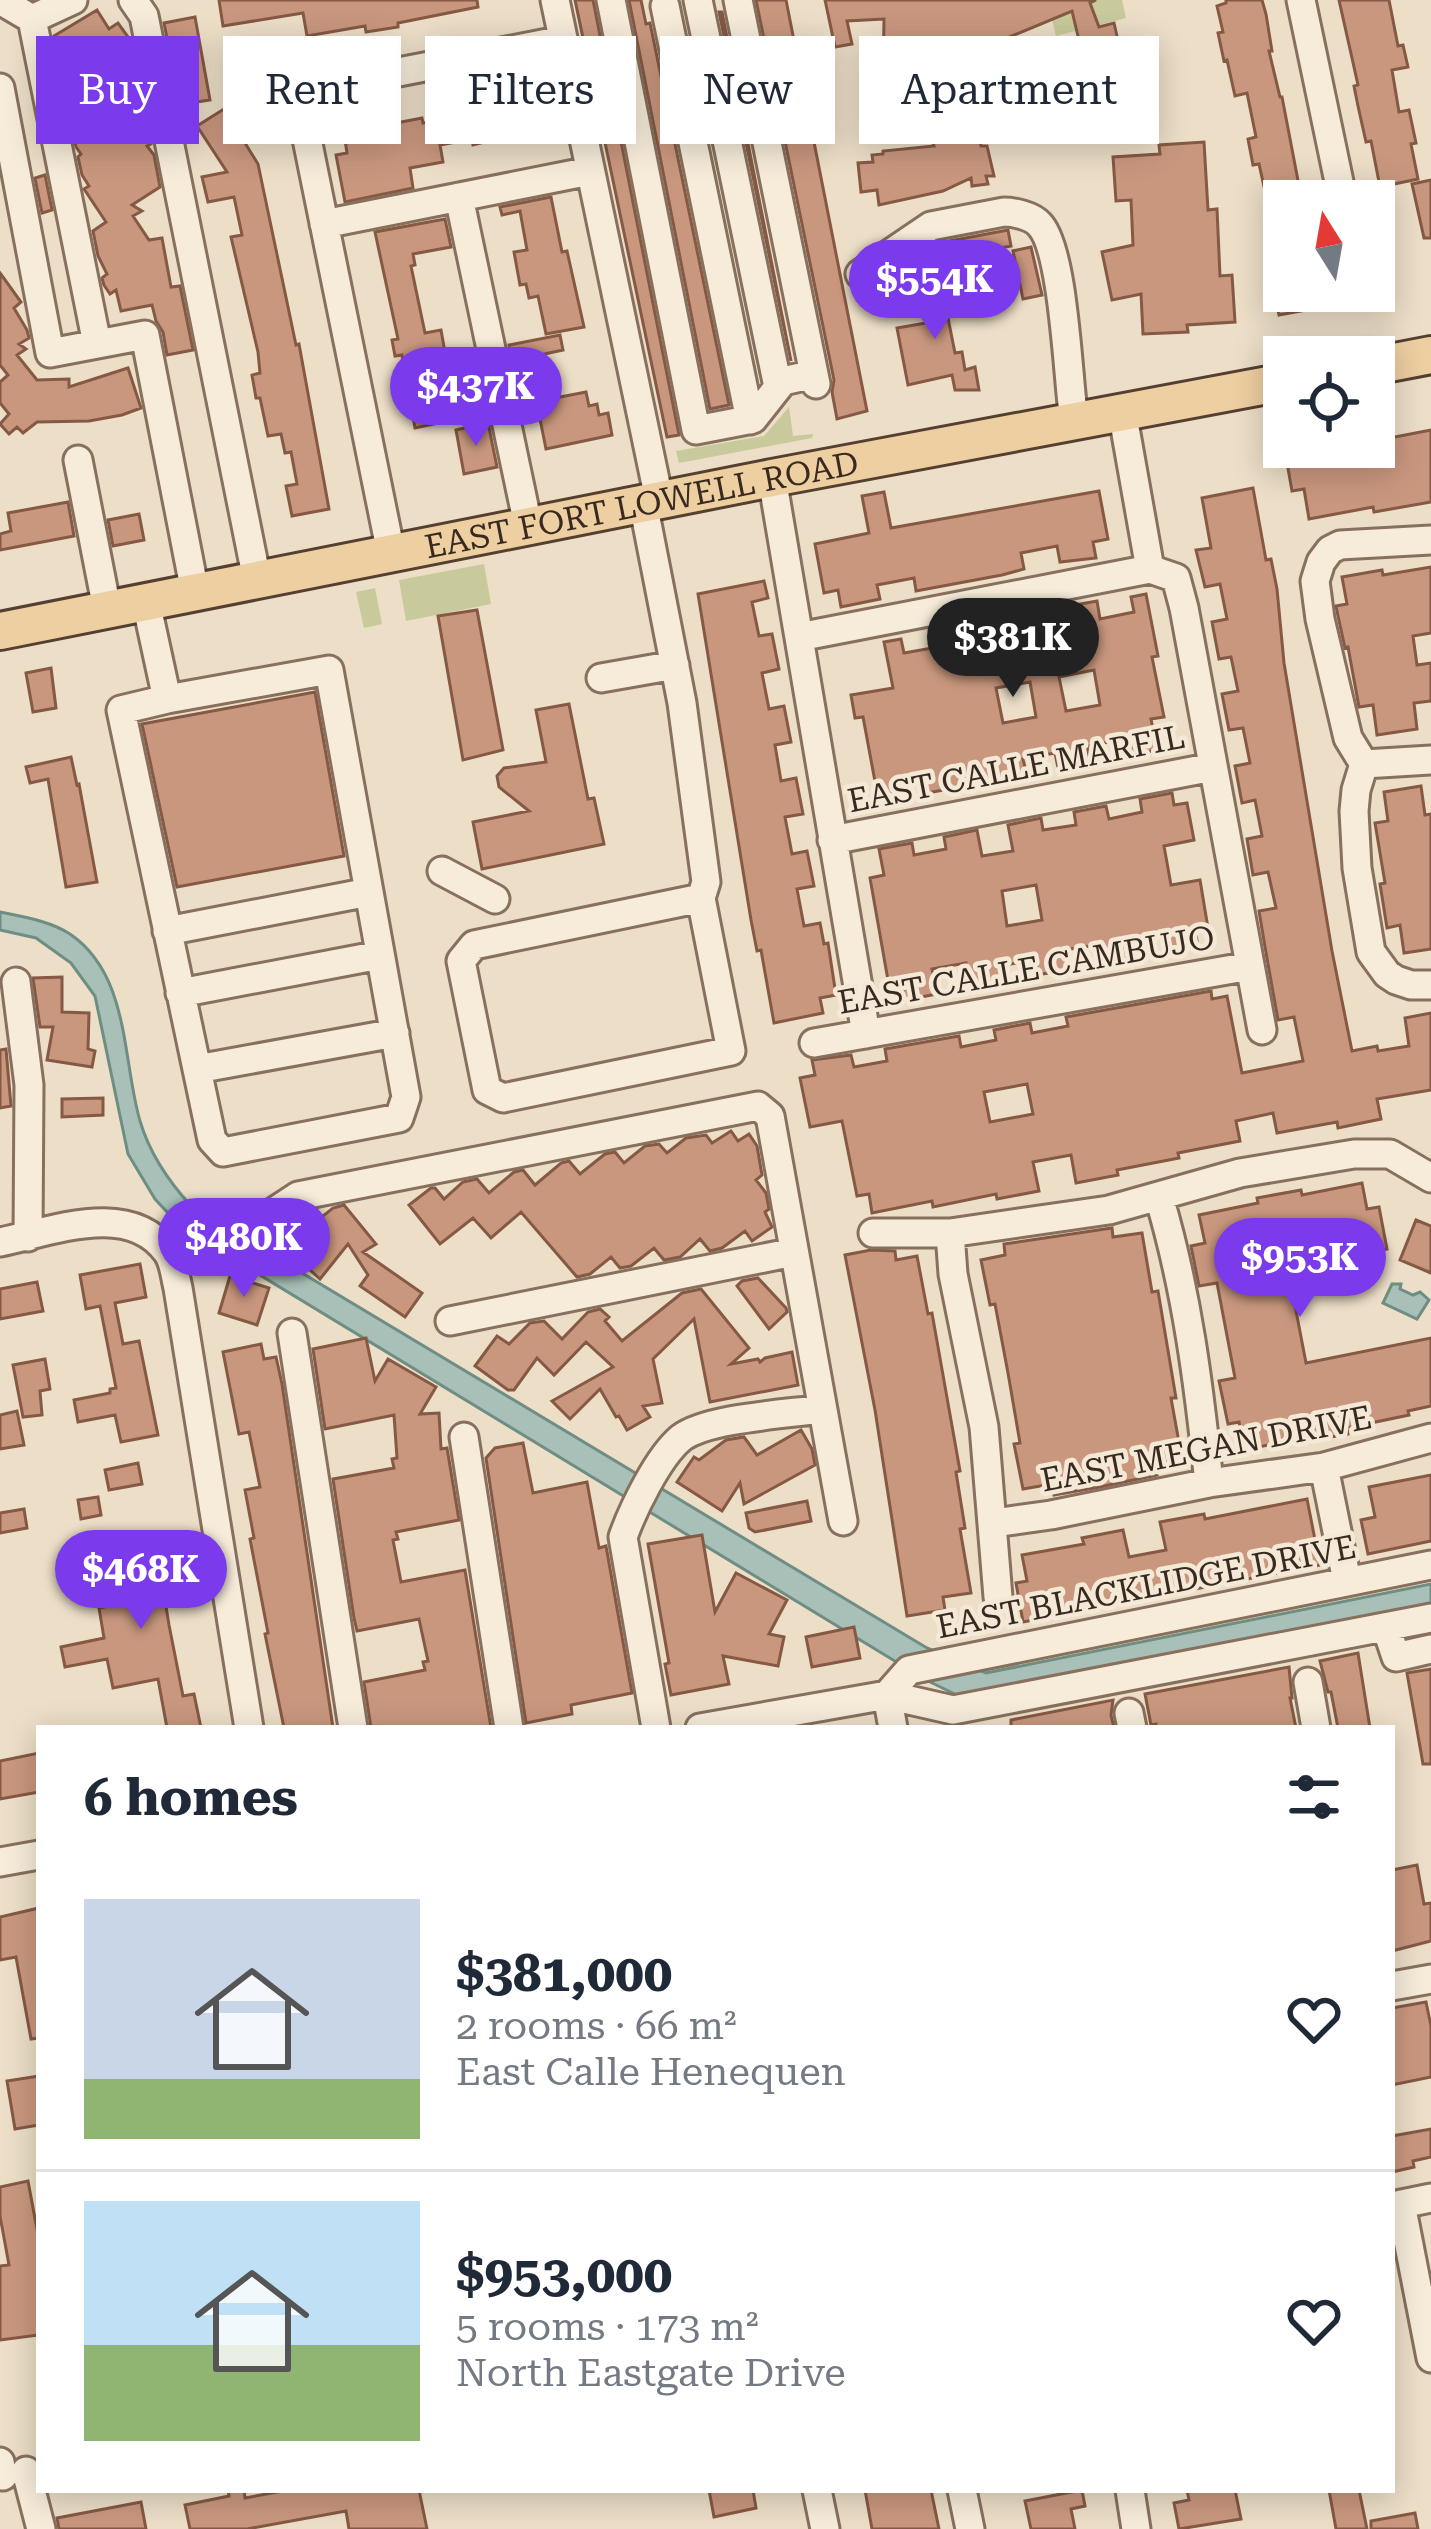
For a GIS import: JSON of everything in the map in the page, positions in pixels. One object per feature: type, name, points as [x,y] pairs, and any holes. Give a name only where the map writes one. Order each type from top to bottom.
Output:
[{"type":"main road","points":[[1395,362],[1431,355]]},
{"type":"main road","name":"EAST FORT LOWELL ROAD","points":[[0,631],[1263,386]]},
{"type":"street","points":[[0,0],[32,20],[98,344]]},
{"type":"street","points":[[32,20],[73,0]]},
{"type":"street","points":[[555,0],[562,36]]},
{"type":"street","points":[[610,0],[697,430],[750,420],[783,381],[815,379],[738,0]]},
{"type":"street","points":[[750,420],[661,3],[697,0],[778,387]]},
{"type":"street","points":[[1301,0],[1339,180]]},
{"type":"street","points":[[136,1],[144,16],[257,580]]},
{"type":"street","points":[[391,553],[301,96],[425,67]]},
{"type":"street","points":[[0,88],[50,353],[145,335],[195,592]]},
{"type":"street","points":[[584,144],[651,501],[706,881],[701,898],[731,1052],[502,1098],[487,1090],[461,961],[475,945],[701,898]]},
{"type":"street","points":[[324,224],[590,171]]},
{"type":"street","points":[[459,197],[528,525]]},
{"type":"street","points":[[860,274],[931,226],[1004,212],[1039,223],[1051,246],[1065,319],[1074,421]]},
{"type":"street","points":[[1122,412],[1150,568]]},
{"type":"street","points":[[78,460],[107,609]]},
{"type":"street","points":[[772,478],[866,1034]]},
{"type":"street","points":[[1431,540],[1340,545],[1321,562],[1315,581],[1348,738],[1364,764],[1354,812],[1357,868],[1372,952],[1396,980],[1431,985]]},
{"type":"street","points":[[799,637],[1150,568],[1176,578],[1262,1030]]},
{"type":"street","points":[[146,602],[167,699]]},
{"type":"street","points":[[601,678],[675,665]]},
{"type":"street","points":[[329,670],[369,892],[406,1097],[399,1118],[223,1151],[212,1140],[121,710],[329,670]]},
{"type":"street","points":[[1364,764],[1431,760]]},
{"type":"street","name":"EAST CALLE MARFIL","points":[[832,840],[1214,767]]},
{"type":"street","points":[[442,871],[495,899]]},
{"type":"street","points":[[167,931],[369,892]]},
{"type":"street","points":[[181,993],[380,955]]},
{"type":"street","name":"EAST CALLE CAMBUJO","points":[[814,1043],[1250,966]]},
{"type":"street","points":[[16,982],[29,1085],[28,1237]]},
{"type":"street","points":[[197,1070],[395,1033]]},
{"type":"street","points":[[263,1219],[298,1196],[758,1106],[770,1115],[843,1521]]},
{"type":"street","points":[[873,1234],[950,1233],[1109,1210],[1240,1173],[1354,1154],[1390,1154],[1431,1178]]},
{"type":"street","points":[[1160,1196],[1177,1256],[1197,1369],[1209,1483]]},
{"type":"street","points":[[0,1242],[103,1222],[128,1225],[151,1236],[170,1254],[249,1725]]},
{"type":"street","points":[[950,1233],[953,1274],[984,1427],[998,1597]]},
{"type":"street","points":[[450,1321],[794,1252]]},
{"type":"street","points":[[292,1333],[353,1725]]},
{"type":"street","points":[[655,1725],[623,1537],[631,1515],[655,1471],[682,1438],[710,1425],[822,1409]]},
{"type":"street","points":[[464,1437],[509,1725]]},
{"type":"street","name":"EAST MEGAN DRIVE","points":[[994,1523],[1324,1467],[1431,1438]]},
{"type":"street","points":[[1324,1467],[1347,1582]]},
{"type":"street","name":"EAST BLACKLIDGE DRIVE","points":[[887,1695],[909,1670],[1431,1565]]},
{"type":"street","points":[[734,1725],[792,1720],[887,1695],[953,1710],[1431,1618]]},
{"type":"street","points":[[1386,1627],[1396,1657],[1431,1649]]},
{"type":"street","points":[[1308,1682],[1315,1725]]},
{"type":"street","points":[[887,1695],[892,1725]]},
{"type":"street","points":[[0,1862],[36,1856]]},
{"type":"street","points":[[1395,1985],[1431,1979]]},
{"type":"street","points":[[1431,2198],[1396,2205],[1431,2358]]},
{"type":"street","points":[[14,2471],[40,2529]]},
{"type":"street","points":[[818,2493],[824,2529]]},
{"type":"street","points":[[963,2493],[970,2529]]},
{"type":"street","points":[[1130,2493],[1136,2529]]},
{"type":"green space","points":[[1088,0],[1122,0],[1126,18],[1056,36],[1052,20],[1089,4]]},
{"type":"green space","points":[[789,407],[793,436],[813,434],[812,438],[679,463],[676,451],[764,436]]},
{"type":"green space","points":[[484,564],[491,604],[406,621],[399,580]]},
{"type":"green space","points":[[375,588],[382,624],[364,628],[356,592]]},
{"type":"shaded area","points":[[0,912],[70,934],[104,972],[121,1020],[144,1133],[161,1167],[192,1207],[927,1648],[986,1673],[1431,1584],[1431,1607],[961,1697],[181,1227],[155,1199],[128,1154],[95,996],[71,963],[36,938],[0,930]]},
{"type":"shaded area","points":[[1392,1284],[1401,1284],[1400,1289],[1413,1295],[1420,1292],[1429,1300],[1417,1319],[1383,1303]]},
{"type":"building","points":[[219,0],[477,0],[478,7],[366,32],[365,26],[307,36],[303,13],[223,26]]},
{"type":"building","points":[[575,0],[593,0],[600,36],[583,36]]},
{"type":"building","points":[[629,0],[641,0],[646,24],[650,23],[660,71],[660,144],[675,144],[729,405],[710,409]]},
{"type":"building","points":[[756,0],[786,0],[793,36],[763,36]]},
{"type":"building","points":[[825,0],[1096,0],[1090,3],[1099,27],[1114,23],[1117,36],[1078,36],[1072,11],[1012,36],[884,36],[884,19],[847,21],[852,44],[835,47]]},
{"type":"building","points":[[1262,0],[1298,180],[1263,182],[1259,164],[1253,165],[1248,139],[1256,137],[1247,93],[1235,96],[1218,33],[1223,32],[1217,6]]},
{"type":"building","points":[[1339,0],[1389,0],[1398,46],[1403,45],[1408,67],[1392,70],[1399,112],[1409,110],[1418,179],[1395,184],[1395,180],[1379,180],[1358,106],[1354,86],[1358,85]]},
{"type":"building","points":[[97,10],[109,29],[118,23],[127,36],[54,36]]},
{"type":"building","points":[[195,17],[198,36],[167,36],[164,23]]},
{"type":"building","points":[[199,39],[210,100],[199,102]]},
{"type":"building","points":[[223,110],[223,144],[246,144],[258,164],[299,344],[329,509],[292,516],[286,486],[297,484],[291,452],[285,453],[281,434],[268,436],[260,398],[256,398],[252,375],[260,373],[258,352],[231,237],[242,235],[234,197],[208,202],[202,177],[227,172],[199,125]]},
{"type":"building","points":[[422,118],[425,144],[445,144],[440,145],[443,162],[410,168],[413,188],[345,202],[336,155],[347,153],[346,144],[401,144],[401,122]]},
{"type":"building","points":[[1204,142],[1208,210],[1217,209],[1220,276],[1232,275],[1235,322],[1187,325],[1188,332],[1143,334],[1141,294],[1112,300],[1102,252],[1133,245],[1131,200],[1116,201],[1113,157],[1160,154],[1159,145]]},
{"type":"building","points":[[151,144],[147,146],[154,155],[160,187],[132,205],[142,211],[133,216],[149,240],[162,238],[171,287],[180,286],[193,350],[167,355],[152,305],[121,311],[116,290],[110,294],[104,285],[102,278],[107,274],[93,231],[106,222],[84,189],[89,186],[76,147]]},
{"type":"building","points":[[605,144],[621,144],[679,435],[667,437]]},
{"type":"building","points":[[746,144],[748,144],[791,361]]},
{"type":"building","points":[[786,144],[814,144],[867,411],[837,419],[834,380]]},
{"type":"building","points":[[987,146],[994,176],[986,176],[988,184],[972,186],[971,178],[943,191],[879,205],[877,190],[861,192],[858,163],[873,162],[872,155],[883,151]]},
{"type":"building","points":[[45,175],[52,210],[42,213],[35,178]]},
{"type":"building","points":[[1431,180],[1431,238],[1424,238],[1412,184]]},
{"type":"building","points":[[551,197],[584,327],[546,334],[538,296],[529,298],[526,284],[520,285],[514,252],[527,250],[520,211],[502,215],[500,207]]},
{"type":"building","points":[[445,219],[451,247],[413,254],[415,265],[411,266],[425,333],[441,330],[457,419],[415,428],[402,355],[395,356],[392,340],[398,339],[375,232]]},
{"type":"building","points":[[1008,230],[1011,246],[942,259],[939,243]]},
{"type":"building","points":[[1031,247],[1042,295],[1023,299],[1013,251]]},
{"type":"building","points":[[0,273],[21,302],[14,308],[29,338],[19,344],[26,349],[17,355],[37,380],[69,379],[69,387],[128,368],[141,408],[89,421],[37,422],[23,433],[17,427],[9,434],[0,424],[9,414],[0,403],[0,382],[8,375],[0,365]]},
{"type":"building","points":[[955,282],[960,311],[947,313],[955,353],[962,352],[965,370],[975,367],[979,390],[955,390],[952,375],[908,385],[897,328],[926,323],[920,289]]},
{"type":"building","points":[[560,335],[563,350],[512,361],[509,345]]},
{"type":"building","points":[[558,389],[560,397],[586,392],[589,406],[597,404],[599,415],[608,413],[612,435],[546,449],[535,394]]},
{"type":"building","points":[[488,423],[497,467],[464,474],[456,430]]},
{"type":"building","points":[[1431,430],[1431,502],[1309,519],[1304,489],[1292,491],[1288,468],[1395,468],[1395,437]]},
{"type":"building","points":[[1253,488],[1266,560],[1271,559],[1277,589],[1284,663],[1352,1051],[1409,1046],[1405,1018],[1431,1013],[1431,1090],[1377,1099],[1381,1119],[1277,1133],[1273,1113],[1236,1121],[1240,1141],[1117,1170],[1118,1175],[1076,1183],[1071,1155],[1033,1162],[1039,1191],[933,1207],[932,1201],[872,1213],[869,1194],[857,1196],[842,1121],[810,1127],[800,1078],[815,1075],[812,1060],[851,1055],[854,1067],[887,1061],[885,1049],[959,1036],[961,1047],[996,1040],[994,1030],[1030,1023],[1032,1033],[1068,1026],[1066,1017],[1211,991],[1212,999],[1227,996],[1242,1073],[1303,1061],[1294,1017],[1278,1020],[1259,911],[1276,908],[1268,872],[1253,875],[1247,839],[1262,836],[1255,800],[1242,803],[1235,766],[1250,763],[1243,728],[1229,730],[1222,694],[1238,691],[1231,657],[1219,659],[1212,622],[1227,619],[1220,584],[1205,587],[1196,550],[1211,548],[1202,498]],"holes":[[[1027,1084],[1033,1114],[990,1122],[984,1092]]]},
{"type":"building","points":[[1099,491],[1108,539],[1093,542],[1096,558],[1060,562],[1057,546],[1021,553],[1024,569],[1002,575],[916,591],[914,578],[877,585],[880,599],[841,607],[838,590],[824,593],[815,544],[869,533],[862,496],[884,492],[891,528]]},
{"type":"building","points":[[68,502],[74,536],[0,550],[0,534],[11,531],[8,513]]},
{"type":"building","points":[[139,514],[144,540],[113,546],[108,520]]},
{"type":"building","points":[[1431,567],[1431,633],[1413,636],[1417,665],[1431,663],[1431,701],[1414,703],[1417,729],[1377,735],[1373,705],[1359,707],[1345,648],[1336,606],[1347,604],[1342,577]]},
{"type":"building","points":[[764,581],[768,598],[752,602],[759,636],[772,634],[779,669],[762,673],[769,709],[784,706],[791,742],[775,745],[781,781],[796,778],[803,814],[785,817],[792,854],[807,851],[814,886],[797,889],[804,926],[820,923],[824,944],[828,943],[836,995],[820,998],[823,1013],[774,1023],[751,920],[698,594]]},
{"type":"building","points":[[1146,594],[1158,656],[1152,657],[1164,717],[1151,719],[1157,750],[1124,756],[1121,740],[1087,746],[1090,762],[1058,768],[1055,753],[1023,759],[1027,775],[927,793],[924,776],[893,781],[896,800],[879,803],[863,717],[855,718],[851,695],[893,688],[884,642],[901,639],[904,653],[938,647],[935,632],[968,626],[970,641],[1002,636],[999,620],[1032,614],[1037,642],[1069,636],[1064,607],[1097,601],[1100,619],[1134,612],[1131,597]],"holes":[[[1094,670],[1100,705],[1066,711],[1059,677]],[[1030,682],[1036,717],[1003,723],[996,688]]]},
{"type":"building","points":[[477,610],[503,750],[463,760],[438,616]]},
{"type":"building","points":[[51,668],[56,708],[33,712],[26,673]]},
{"type":"building","points":[[315,692],[344,856],[177,887],[142,724]]},
{"type":"building","points":[[569,704],[588,799],[594,798],[604,844],[482,869],[473,822],[529,811],[499,787],[497,776],[504,768],[546,762],[536,710]]},
{"type":"building","points":[[71,757],[97,882],[66,887],[48,779],[30,783],[26,767]]},
{"type":"building","points":[[1421,786],[1425,815],[1431,814],[1431,949],[1404,953],[1400,925],[1387,928],[1375,823],[1388,821],[1384,792]]},
{"type":"building","points":[[1172,793],[1174,805],[1187,803],[1194,840],[1164,846],[1171,885],[1200,880],[1208,928],[1195,930],[1198,946],[1167,952],[1163,935],[1129,941],[1131,956],[1101,962],[1097,945],[1064,950],[1068,970],[1036,975],[1034,960],[999,966],[1001,981],[970,986],[966,963],[932,969],[937,994],[905,1000],[902,984],[889,986],[870,878],[884,875],[879,849],[912,843],[914,855],[946,849],[944,837],[977,830],[982,856],[1013,851],[1008,825],[1041,818],[1043,830],[1076,825],[1074,812],[1106,806],[1109,819],[1142,812],[1140,799]],"holes":[[[1036,885],[1042,920],[1007,926],[1002,891]]]},
{"type":"building","points":[[62,977],[62,1012],[89,1013],[88,1049],[95,1051],[92,1067],[47,1060],[53,1027],[40,1027],[33,978]]},
{"type":"building","points":[[6,1049],[11,1106],[0,1108],[0,1050]]},
{"type":"building","points":[[103,1098],[103,1115],[62,1117],[62,1099]]},
{"type":"building","points":[[731,1131],[738,1141],[749,1134],[757,1146],[762,1175],[756,1180],[766,1193],[769,1209],[765,1212],[772,1227],[752,1241],[745,1231],[710,1251],[700,1239],[680,1257],[664,1260],[654,1248],[631,1266],[620,1268],[611,1257],[590,1274],[577,1277],[521,1212],[491,1238],[473,1218],[440,1244],[409,1205],[431,1188],[444,1199],[463,1182],[477,1179],[489,1193],[523,1170],[535,1185],[561,1163],[569,1161],[580,1174],[605,1154],[615,1152],[624,1163],[645,1146],[659,1144],[667,1153],[686,1138],[706,1135],[712,1143]]},
{"type":"building","points":[[1362,1183],[1367,1209],[1379,1207],[1387,1249],[1288,1269],[1306,1363],[1431,1338],[1431,1406],[1347,1428],[1348,1434],[1244,1450],[1239,1422],[1228,1424],[1219,1381],[1235,1378],[1217,1283],[1199,1286],[1191,1246],[1205,1243],[1199,1215],[1258,1203],[1257,1198]]},
{"type":"building","points":[[344,1205],[376,1244],[363,1252],[422,1293],[405,1317],[360,1286],[368,1275],[348,1244],[320,1279],[287,1249],[333,1208]]},
{"type":"building","points":[[1416,1220],[1431,1226],[1431,1273],[1400,1260]]},
{"type":"building","points":[[1112,1228],[1113,1237],[1142,1233],[1152,1292],[1158,1291],[1182,1459],[1155,1464],[1157,1475],[1100,1487],[1054,1495],[1052,1484],[1023,1489],[1008,1373],[981,1260],[1005,1255],[1004,1244]]},
{"type":"building","points":[[895,1251],[896,1260],[917,1256],[960,1471],[956,1472],[965,1528],[960,1529],[971,1593],[943,1597],[945,1610],[907,1616],[845,1255]]},
{"type":"building","points":[[140,1264],[146,1297],[115,1303],[123,1344],[139,1341],[158,1435],[121,1442],[115,1415],[78,1422],[74,1400],[116,1388],[100,1306],[86,1309],[80,1275]]},
{"type":"building","points":[[230,1276],[269,1288],[257,1325],[219,1313]]},
{"type":"building","points":[[758,1278],[787,1312],[769,1329],[737,1286]]},
{"type":"building","points":[[37,1282],[43,1311],[0,1319],[0,1289]]},
{"type":"building","points":[[701,1289],[749,1348],[731,1364],[760,1362],[792,1352],[798,1385],[710,1402],[694,1319],[653,1359],[662,1403],[643,1406],[650,1417],[627,1430],[600,1389],[570,1419],[552,1401],[613,1367],[586,1342],[554,1375],[537,1358],[514,1390],[475,1366],[497,1336],[509,1344],[530,1323],[544,1321],[562,1339],[588,1312],[600,1309],[622,1341],[682,1293]]},
{"type":"building","points":[[366,1338],[375,1381],[388,1359],[436,1387],[420,1414],[439,1413],[441,1449],[447,1448],[459,1520],[396,1532],[398,1539],[393,1540],[401,1582],[465,1570],[491,1725],[371,1725],[364,1682],[425,1670],[423,1662],[428,1661],[419,1619],[357,1631],[333,1479],[394,1468],[394,1415],[325,1429],[313,1349]]},
{"type":"building","points":[[261,1344],[264,1359],[276,1357],[333,1725],[283,1725],[245,1490],[260,1487],[249,1432],[239,1434],[223,1352]]},
{"type":"building","points":[[45,1359],[50,1389],[40,1391],[42,1415],[23,1417],[13,1365]]},
{"type":"building","points":[[17,1411],[24,1445],[0,1449],[0,1415]]},
{"type":"building","points":[[801,1430],[815,1465],[744,1504],[740,1483],[722,1511],[677,1482],[694,1457],[699,1460],[726,1440],[744,1437],[757,1455]]},
{"type":"building","points":[[523,1443],[533,1493],[587,1482],[599,1548],[606,1546],[632,1693],[571,1705],[572,1714],[526,1723],[486,1458],[495,1448]]},
{"type":"building","points":[[138,1463],[142,1484],[109,1490],[105,1470]]},
{"type":"building","points":[[1431,1475],[1431,1541],[1368,1554],[1361,1520],[1375,1517],[1369,1487]]},
{"type":"building","points":[[98,1497],[101,1515],[81,1519],[78,1500]]},
{"type":"building","points":[[1307,1499],[1320,1565],[1023,1622],[1016,1583],[1027,1581],[1022,1555],[1084,1544],[1082,1538],[1123,1530],[1129,1557],[1166,1550],[1160,1522],[1204,1514],[1205,1519]]},
{"type":"building","points":[[807,1501],[811,1521],[755,1532],[749,1528],[746,1513]]},
{"type":"building","points":[[24,1509],[27,1528],[0,1533],[0,1513]]},
{"type":"building","points":[[166,1534],[174,1579],[162,1582],[169,1625],[183,1696],[194,1694],[200,1725],[166,1725],[158,1679],[113,1688],[107,1659],[65,1667],[61,1647],[104,1638],[99,1608],[129,1602],[118,1544]]},
{"type":"building","points":[[702,1535],[715,1612],[736,1573],[787,1600],[769,1634],[784,1637],[778,1666],[723,1656],[729,1684],[671,1695],[648,1544]]},
{"type":"building","points":[[854,1627],[860,1658],[812,1667],[806,1637]]},
{"type":"building","points":[[1358,1653],[1370,1725],[1337,1725],[1320,1661]]},
{"type":"building","points":[[1289,1667],[1295,1725],[1151,1725],[1145,1694]]},
{"type":"building","points":[[1431,1669],[1431,1764],[1423,1764],[1407,1673]]},
{"type":"building","points":[[1113,1700],[1113,1725],[1011,1725],[1011,1720]]},
{"type":"building","points":[[36,1754],[36,1793],[0,1799],[0,1761]]},
{"type":"building","points":[[1417,1865],[1424,1904],[1431,1903],[1431,1941],[1395,1950],[1395,1869]]},
{"type":"building","points":[[36,1909],[36,2038],[31,2039],[16,1957],[0,1960],[0,1917]]},
{"type":"building","points":[[1426,2002],[1431,2077],[1395,2084],[1395,2007]]},
{"type":"building","points":[[36,2076],[36,2126],[15,2129],[7,2081]]},
{"type":"building","points":[[1431,2129],[1431,2157],[1395,2171],[1395,2135]]},
{"type":"building","points":[[28,2181],[36,2224],[36,2335],[0,2340],[0,2266],[9,2265],[0,2187]]},
{"type":"building","points":[[420,2493],[427,2529],[349,2529],[346,2511],[247,2529],[190,2529],[185,2505],[229,2496]]},
{"type":"building","points":[[710,2493],[754,2493],[756,2508],[714,2517]]},
{"type":"building","points":[[866,2493],[932,2493],[939,2529],[872,2529]]},
{"type":"building","points":[[1083,2493],[1085,2506],[1071,2509],[1075,2529],[1031,2529],[1025,2501]]},
{"type":"building","points":[[1188,2493],[1236,2493],[1241,2519],[1179,2529],[1174,2503],[1189,2500]]},
{"type":"building","points":[[1330,2493],[1360,2493],[1367,2529],[1336,2529]]},
{"type":"building","points":[[141,2502],[146,2529],[59,2529],[57,2518]]},
{"type":"building","points":[[1415,2513],[1418,2529],[1371,2529],[1371,2521]]}]
